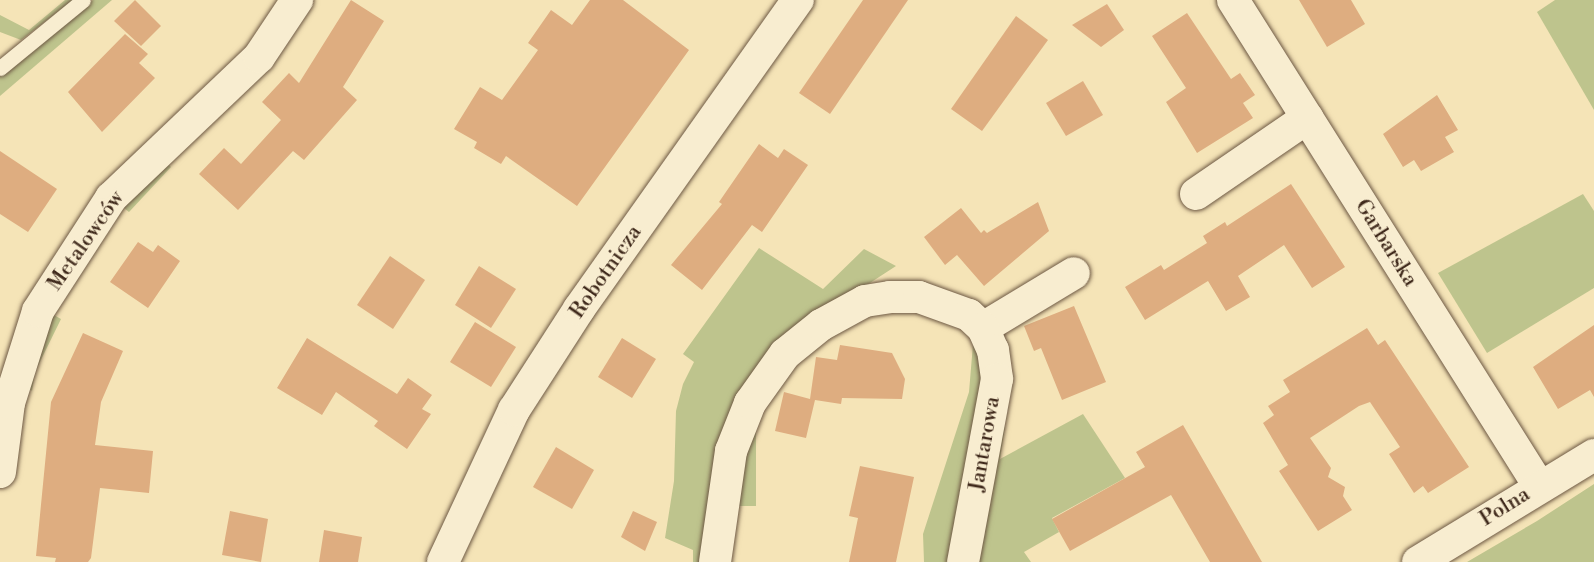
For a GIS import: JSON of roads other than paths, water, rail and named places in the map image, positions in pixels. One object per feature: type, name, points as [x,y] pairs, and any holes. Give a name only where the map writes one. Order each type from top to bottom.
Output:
[{"type":"street","name":"Metalowców","points":[[0,472],[9,403],[38,311],[111,198],[259,57],[297,0]]},
{"type":"street","name":"Robotnicza","points":[[443,562],[514,410],[579,309],[798,0]]},
{"type":"street","name":"Garbarska","points":[[1233,0],[1539,486]]},
{"type":"street","points":[[1196,194],[1307,118]]},
{"type":"street","points":[[715,562],[731,451],[750,403],[785,354],[821,325],[865,301],[890,297],[919,297],[945,304],[969,315],[983,328],[1074,273]]},
{"type":"street","name":"Jantarowa","points":[[963,562],[997,379],[993,350],[983,328]]},
{"type":"street","name":"Polna","points":[[1419,562],[1539,486],[1594,455]]},
{"type":"lane","points":[[0,68],[83,0]]}]
